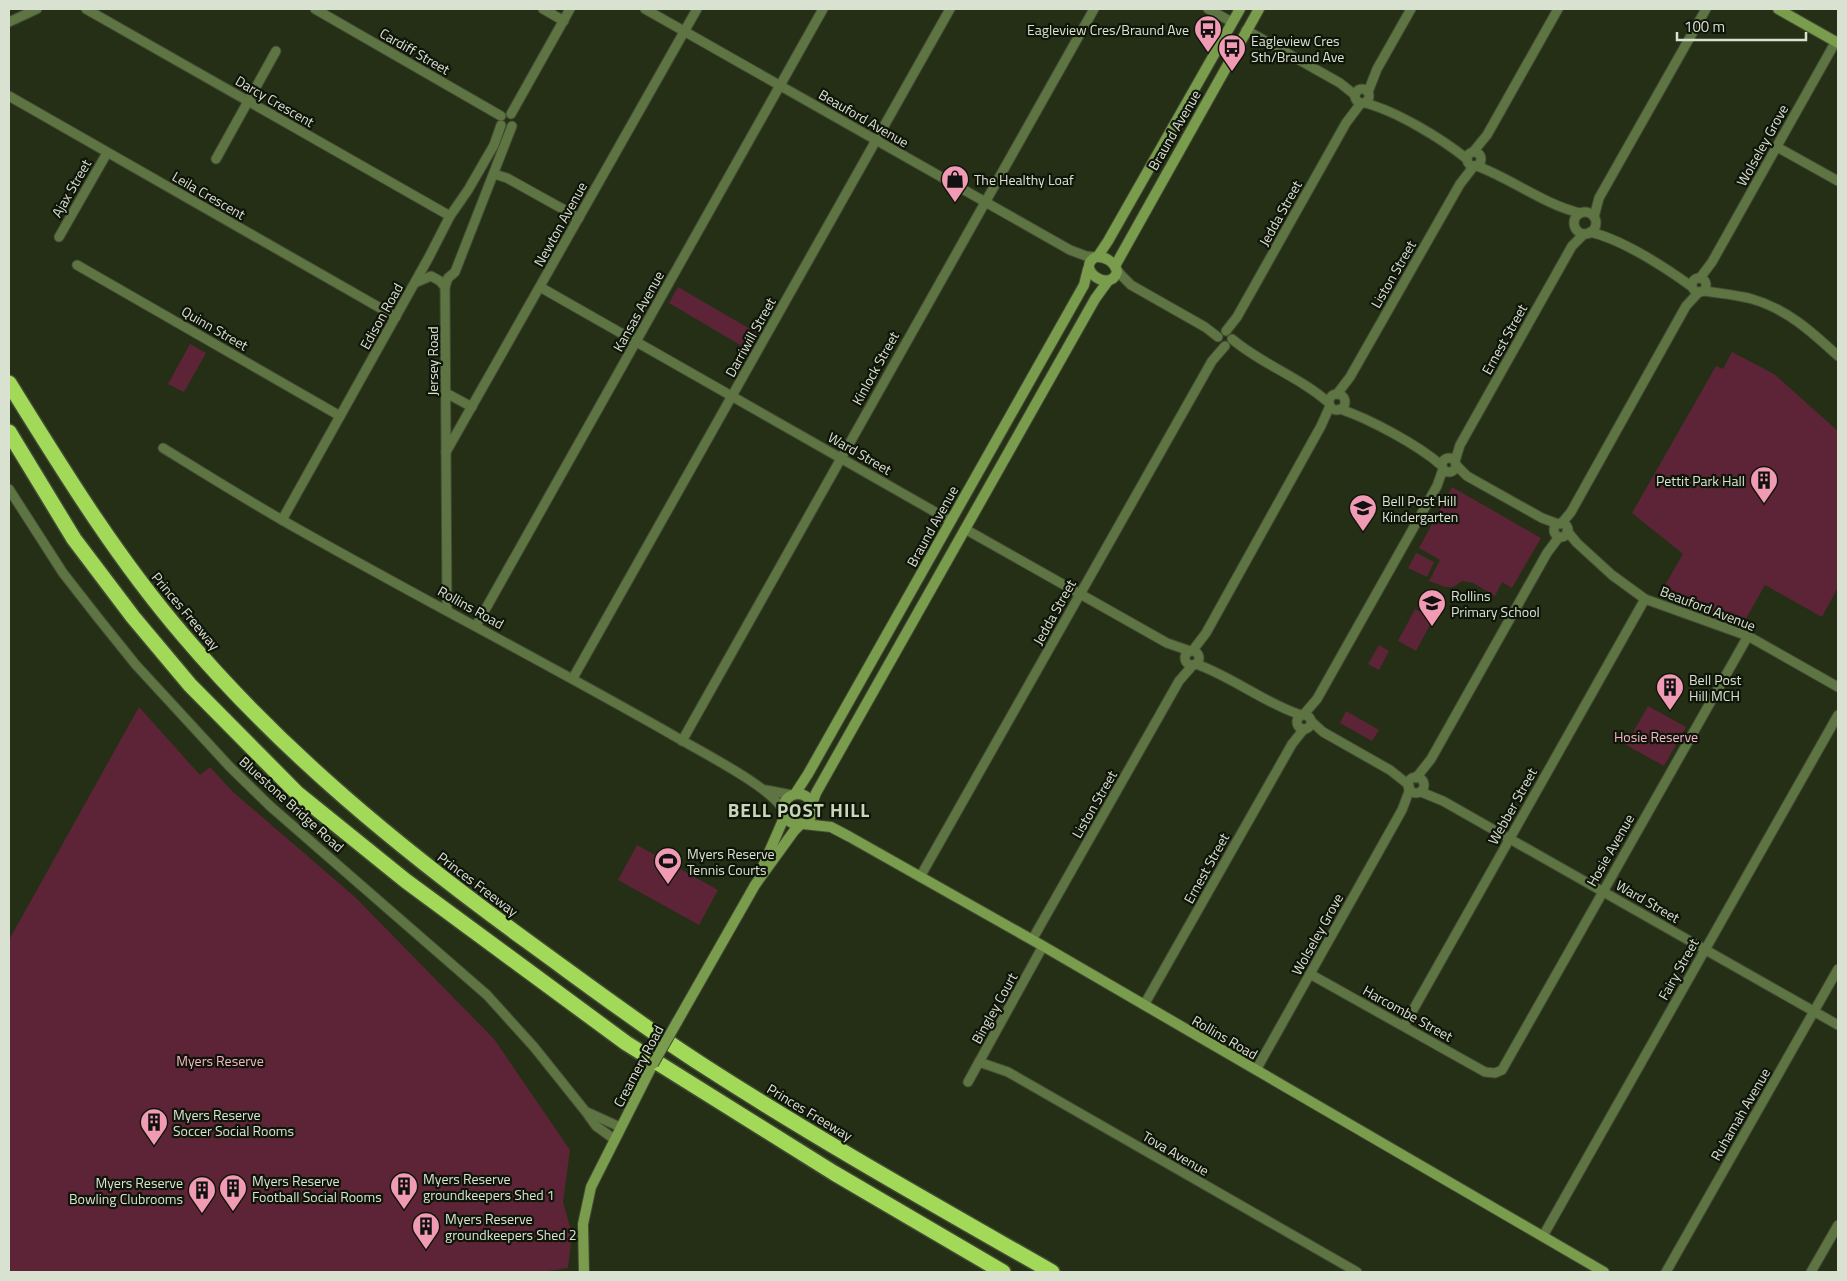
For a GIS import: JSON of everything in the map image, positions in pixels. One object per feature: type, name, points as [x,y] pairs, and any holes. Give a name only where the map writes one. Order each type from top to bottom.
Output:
[{"type":"highway","name":"Princes Freeway","points":[[9,382],[75,491],[133,573],[184,636],[237,695],[293,751],[356,809],[428,867],[505,925],[702,1065],[901,1186],[1052,1272]]},
{"type":"highway","points":[[9,432],[74,539],[133,617],[190,686],[298,793],[406,881],[626,1043],[834,1173],[1003,1272]]},
{"type":"street","points":[[9,22],[37,9]]},
{"type":"street","name":"Darcy Crescent","points":[[86,9],[450,216]]},
{"type":"street","name":"Cardiff Street","points":[[315,9],[504,118]]},
{"type":"street","points":[[543,9],[564,20]]},
{"type":"street","name":"Edison Road","points":[[282,520],[429,258],[450,216],[468,190],[494,145],[504,118],[570,9]]},
{"type":"street","name":"Beauford Avenue","points":[[645,9],[984,203],[1070,250],[1086,256],[1097,256]]},
{"type":"street","name":"Newton Avenue","points":[[446,452],[697,9]]},
{"type":"street","name":"Kansas Avenue","points":[[476,626],[823,9]]},
{"type":"street","name":"Darriwill Street","points":[[573,678],[950,9]]},
{"type":"street","name":"Kinlock Street","points":[[682,741],[1094,9]]},
{"type":"street","points":[[1208,9],[1562,209],[1592,214],[1608,236]]},
{"type":"street","name":"Braund Avenue","points":[[1097,256],[1108,241],[1240,9]]},
{"type":"street","name":"Braund Avenue","points":[[1115,267],[1259,9]]},
{"type":"street","name":"Jedda Street","points":[[920,877],[1411,9]]},
{"type":"street","name":"Liston Street","points":[[1032,940],[1558,9]]},
{"type":"street","points":[[1587,233],[1595,220],[1599,198],[1706,9]]},
{"type":"street","points":[[1778,9],[1837,42]]},
{"type":"street","name":"Wolseley Grove","points":[[1256,1070],[1686,306],[1837,42]]},
{"type":"street","points":[[216,158],[276,51]]},
{"type":"street","name":"Leila Crescent","points":[[9,96],[396,317]]},
{"type":"street","points":[[415,283],[431,276],[445,282],[455,272],[515,120],[504,118]]},
{"type":"street","points":[[1777,147],[1838,181]]},
{"type":"street","name":"Ajax Street","points":[[59,237],[107,153]]},
{"type":"street","points":[[494,174],[507,178],[579,218]]},
{"type":"street","points":[[1575,225],[1575,219],[1599,198]]},
{"type":"street","points":[[1562,209],[1575,225],[1587,233],[1608,236],[1699,285],[1724,294],[1751,299],[1786,313],[1806,327],[1838,356]]},
{"type":"street","name":"Ernest Street","points":[[1572,246],[1575,225]]},
{"type":"street","name":"Ernest Street","points":[[1144,1006],[1572,246],[1587,233]]},
{"type":"street","name":"Beauford Avenue","points":[[1070,250],[1084,262],[1088,269]]},
{"type":"street","points":[[813,805],[805,796],[794,794],[785,800],[784,812],[790,820],[802,824],[812,816],[816,793],[1097,294],[1116,276],[1115,267],[1108,260],[1097,256],[1090,260],[1088,269],[1098,279],[1109,281]]},
{"type":"street","points":[[429,258],[428,266],[431,276]]},
{"type":"street","name":"Quinn Street","points":[[76,265],[340,416]]},
{"type":"street","name":"Beauford Avenue","points":[[1115,267],[1131,285],[1542,518],[1577,544],[1612,576],[1644,599],[1748,636],[1838,687]]},
{"type":"street","name":"Braund Avenue","points":[[794,794],[808,774],[1084,284],[1088,269]]},
{"type":"street","name":"Beauford Avenue","points":[[1109,281],[1131,285]]},
{"type":"street","name":"Jersey Road","points":[[445,282],[447,610]]},
{"type":"street","name":"Ward Street","points":[[540,287],[1838,1025]]},
{"type":"street","points":[[446,393],[472,407]]},
{"type":"street","name":"Rollins Road","points":[[162,448],[282,520],[573,678],[766,790],[784,812]]},
{"type":"street","name":"Bluestone Bridge Road","points":[[9,489],[63,573],[99,619],[136,665],[216,752],[270,806],[487,995],[534,1047],[598,1128],[614,1139]]},
{"type":"street","name":"Webber Street","points":[[1404,1026],[1644,599]]},
{"type":"street","name":"Hosie Avenue","points":[[1495,1073],[1502,1070],[1748,636]]},
{"type":"street","name":"Fairy Street","points":[[1543,1236],[1838,715]]},
{"type":"street","name":"Rollins Road","points":[[766,790],[794,794]]},
{"type":"street","name":"Rollins Road","points":[[813,805],[831,827],[1043,946],[1543,1236],[1600,1271]]},
{"type":"street","name":"Creamery Road","points":[[755,885],[783,819],[784,812]]},
{"type":"street","name":"Rollins Road","points":[[802,824],[831,827]]},
{"type":"street","name":"Creamery Road","points":[[584,1272],[582,1236],[584,1212],[591,1187],[614,1139],[653,1064],[755,885],[794,831],[802,824]]},
{"type":"street","name":"Bingley Court","points":[[968,1082],[1043,946]]},
{"type":"street","name":"Ruhamah Avenue","points":[[1666,1272],[1838,969]]},
{"type":"street","name":"Harcombe Street","points":[[1310,974],[1485,1072],[1495,1073]]},
{"type":"street","name":"Tova Avenue","points":[[979,1062],[1008,1072],[1357,1272]]},
{"type":"street","name":"Bluestone Bridge Road","points":[[586,1112],[620,1127]]},
{"type":"street","points":[[1812,1272],[1838,1224]]},
{"type":"green space","points":[[678,287],[757,333],[747,349],[669,303]]},
{"type":"green space","points":[[190,344],[206,353],[184,392],[168,384]]},
{"type":"green space","points":[[1732,352],[1774,374],[1838,431],[1838,587],[1822,617],[1765,585],[1744,622],[1676,603],[1660,594],[1683,554],[1632,513],[1716,366],[1723,369]]},
{"type":"green space","points":[[1452,487],[1541,538],[1512,588],[1502,582],[1495,596],[1473,583],[1462,581],[1453,587],[1445,587],[1429,581],[1440,560],[1419,548]]},
{"type":"green space","points":[[1416,553],[1434,562],[1427,577],[1408,568]]},
{"type":"green space","points":[[1415,609],[1433,619],[1416,651],[1398,641]]},
{"type":"green space","points":[[1379,645],[1389,651],[1379,670],[1368,664]]},
{"type":"green space","name":"Hosie Reserve","points":[[1648,706],[1686,727],[1664,766],[1626,745]]},
{"type":"green space","name":"Myers Reserve","points":[[139,707],[200,775],[210,767],[233,792],[355,897],[494,1039],[570,1150],[563,1202],[572,1234],[568,1268],[541,1272],[9,1272],[9,940]]},
{"type":"green space","points":[[1346,711],[1379,730],[1372,741],[1340,723]]},
{"type":"green space","name":"Myers Reserve Tennis Courts","points":[[637,845],[718,890],[699,925],[618,880]]},
{"type":"place","name":"Eagleview Cres/Braund Ave","points":[[1208,53]]},
{"type":"place","name":"Eagleview Cres Sth/Braund Ave","points":[[1232,72]]},
{"type":"place","name":"The Healthy Loaf","points":[[955,203]]},
{"type":"place","name":"Pettit Park Hall","points":[[1764,504]]},
{"type":"place","name":"Bell Post Hill Kindergarten","points":[[1363,532]]},
{"type":"place","name":"Rollins Primary School","points":[[1432,627]]},
{"type":"place","name":"Bell Post Hill MCH","points":[[1670,711]]},
{"type":"place","name":"Myers Reserve Tennis Courts","points":[[668,885]]},
{"type":"place","name":"Myers Reserve Soccer Social Rooms","points":[[154,1146]]},
{"type":"place","name":"Myers Reserve groundkeepers Shed 1","points":[[404,1210]]},
{"type":"place","name":"Myers Reserve Football Social Rooms","points":[[233,1212]]},
{"type":"place","name":"Myers Reserve Bowling Clubrooms","points":[[202,1214]]},
{"type":"place","name":"Myers Reserve groundkeepers Shed 2","points":[[426,1250]]},
{"type":"district","name":"BELL POST HILL","points":[[799,809]]}]
